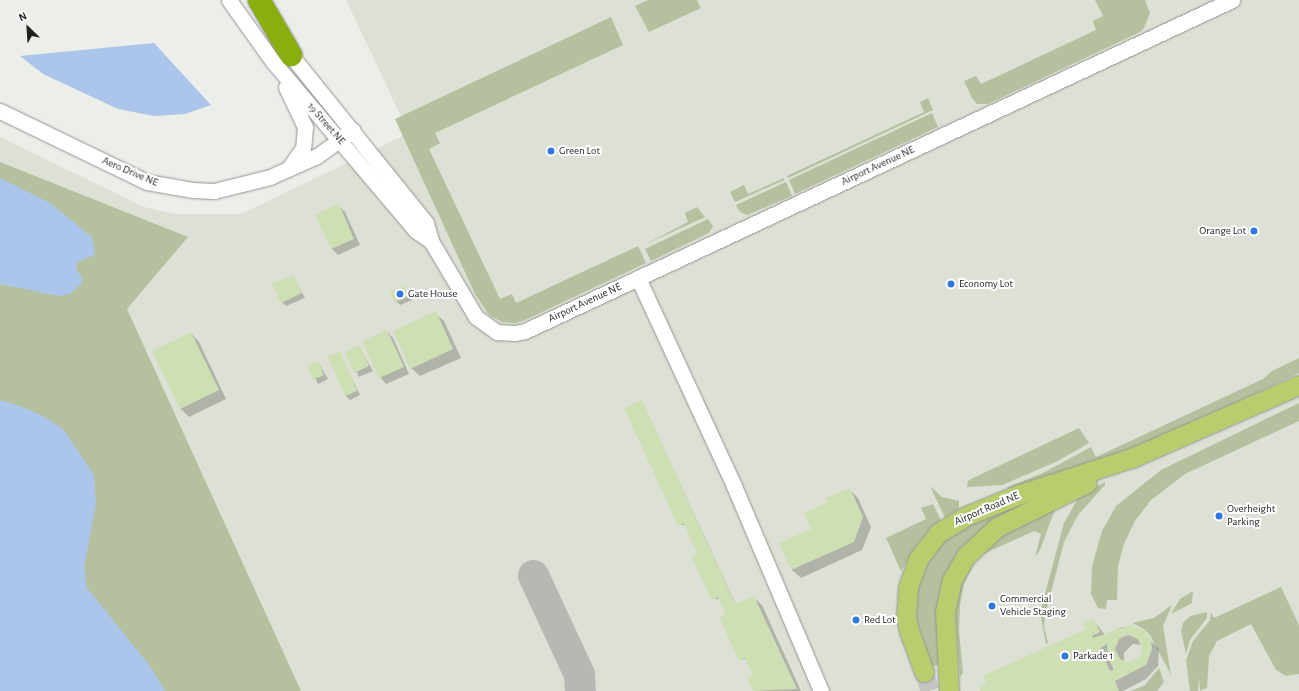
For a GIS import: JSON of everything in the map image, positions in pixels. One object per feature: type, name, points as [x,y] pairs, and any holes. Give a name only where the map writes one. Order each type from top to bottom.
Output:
[{"type":"highway","points":[[259,0],[282,59]]},
{"type":"main road","name":"Airport Road NE","points":[[924,672],[909,631],[908,592],[918,559],[938,533],[966,516],[1020,494],[1134,457],[1299,385]]},
{"type":"main road","name":"Airport Road NE","points":[[950,691],[945,612],[952,580],[966,556],[997,527],[1094,480],[1134,457]]},
{"type":"street","name":"19 Street NE","points":[[229,0],[282,59],[353,130],[426,223],[431,241]]},
{"type":"street","name":"19 Street NE","points":[[248,0],[282,59],[340,140],[415,230],[431,241],[446,262],[469,307],[480,320],[497,332],[515,333],[525,331]]},
{"type":"street","name":"Airport Avenue NE","points":[[525,331],[1232,0]]},
{"type":"street","points":[[282,59],[305,127],[303,148],[286,171]]},
{"type":"street","name":"Aero Drive NE","points":[[0,111],[147,182],[170,188],[214,191],[252,183],[286,171],[317,156],[353,130]]},
{"type":"street","points":[[638,278],[734,486],[821,691]]},
{"type":"shaded area","points":[[346,0],[1299,0],[1299,691],[0,691],[0,137],[144,207],[175,214],[241,214],[409,133]]},
{"type":"green space","points":[[648,0],[697,0],[701,8],[649,32],[635,6]]},
{"type":"green space","points":[[1095,0],[1145,0],[1150,13],[1144,28],[1140,32],[988,104],[977,104],[972,98],[964,81],[976,76],[981,84],[1096,30],[1093,21],[1103,16]]},
{"type":"green space","points":[[611,17],[623,45],[435,133],[440,143],[429,149],[500,299],[512,294],[516,303],[638,246],[646,263],[525,320],[516,323],[502,322],[489,315],[475,294],[395,119]]},
{"type":"green space","points":[[928,98],[933,110],[788,178],[787,176],[924,112],[920,102]]},
{"type":"green space","points":[[932,113],[938,127],[795,194],[789,180]]},
{"type":"green space","points":[[0,162],[188,237],[127,309],[301,691],[0,691]]},
{"type":"green space","points":[[784,178],[784,180],[735,202],[730,192],[744,185],[748,194]]},
{"type":"green space","points":[[786,182],[792,196],[747,215],[740,212],[736,205]]},
{"type":"green space","points":[[697,207],[705,217],[644,245],[688,222],[685,213]]},
{"type":"green space","points":[[708,219],[713,226],[709,233],[651,261],[645,249]]},
{"type":"green space","points":[[1299,358],[1299,373],[1242,400],[1124,452],[1022,486],[1005,488],[1043,473],[1091,447],[1096,457],[1263,379],[1272,371]]},
{"type":"green space","points":[[1299,403],[1299,421],[1185,474],[1151,500],[1135,521],[1124,544],[1118,566],[1117,600],[1107,600],[1106,609],[1098,608],[1091,594],[1092,566],[1102,531],[1116,506],[1161,470]]},
{"type":"green space","points":[[1079,428],[1089,443],[1058,461],[1002,485],[967,487],[968,481],[973,478]]},
{"type":"green space","points":[[1105,482],[1105,485],[1078,515],[1064,542],[1045,616],[1044,626],[1048,643],[1046,644],[1040,612],[1064,523],[1077,500],[1087,491]]},
{"type":"green space","points":[[930,486],[942,497],[959,501],[959,509],[945,518]]},
{"type":"green space","points":[[1024,502],[1025,505],[962,550],[942,663],[932,667],[918,625],[914,601],[922,565],[951,532]]},
{"type":"green space","points":[[933,504],[941,520],[920,541],[901,571],[886,538],[926,519],[921,508]]},
{"type":"green space","points":[[1057,504],[1040,550],[1035,557],[1041,534],[1034,531],[978,557],[997,536]]},
{"type":"green space","points":[[977,558],[964,584],[960,604],[959,631],[963,673],[960,677],[955,610],[963,577],[970,565]]},
{"type":"green space","points":[[1281,587],[1299,625],[1299,674],[1286,676],[1276,670],[1251,624],[1217,641],[1209,656],[1207,688],[1200,691],[1199,677],[1198,691],[1190,691],[1186,660],[1193,641],[1210,620],[1211,612],[1214,618]]},
{"type":"green space","points":[[1193,591],[1192,603],[1171,614],[1180,599]]},
{"type":"green space","points":[[1172,605],[1163,626],[1171,675],[1150,635],[1144,629],[1132,623],[1154,618]]},
{"type":"green space","points":[[1207,612],[1207,618],[1190,640],[1186,654],[1181,631],[1183,623],[1190,616]]},
{"type":"green space","points":[[1159,668],[1164,682],[1157,691],[1131,691],[1145,685]]},
{"type":"water","points":[[154,43],[211,105],[185,114],[154,116],[118,109],[43,74],[20,56]]},
{"type":"water","points":[[0,178],[50,203],[92,237],[95,255],[77,262],[76,270],[83,278],[80,285],[70,294],[59,296],[0,284]]},
{"type":"water","points":[[0,400],[20,406],[45,417],[64,430],[94,475],[96,504],[84,567],[87,588],[150,666],[165,691],[0,691]]},
{"type":"building","points":[[339,204],[354,239],[331,249],[315,215]]},
{"type":"building","points":[[293,275],[302,293],[281,303],[272,284]]},
{"type":"building","name":"Gate House","points":[[404,286],[409,296],[395,302],[390,292]]},
{"type":"building","points":[[436,311],[453,349],[410,369],[393,331]]},
{"type":"building","points":[[387,330],[404,367],[379,378],[362,341]]},
{"type":"building","points":[[191,332],[219,390],[180,409],[152,351]]},
{"type":"building","points":[[360,345],[369,366],[354,373],[345,352]]},
{"type":"building","points":[[340,351],[357,391],[345,396],[328,357]]},
{"type":"building","points":[[318,361],[324,375],[313,380],[307,366]]},
{"type":"building","points":[[642,400],[735,604],[754,596],[797,689],[753,691],[747,677],[753,675],[745,658],[739,661],[719,617],[725,614],[718,597],[712,600],[691,557],[697,554],[684,523],[678,526],[624,408]]},
{"type":"building","points":[[850,488],[863,517],[854,542],[791,570],[779,543],[811,529],[804,513],[828,502],[826,498]]},
{"type":"building","name":"Parkade 1","points":[[1094,619],[1100,632],[1092,636],[1093,638],[1130,625],[1145,631],[1151,640],[1152,649],[1146,665],[1115,681],[1119,691],[980,691],[979,688],[987,684],[983,676],[1086,629],[1083,624]],"holes":[[[1128,635],[1138,639],[1142,649],[1139,658],[1129,662],[1120,659],[1115,649],[1119,639]],[[1107,644],[1108,659],[1115,669],[1110,671],[1100,648]]]},
{"type":"taxiway","points":[[533,575],[579,674],[580,691]]},
{"type":"tunnel","points":[[924,672],[930,691]]},
{"type":"place","name":"Green Lot","points":[[551,151]]},
{"type":"place","name":"Orange Lot","points":[[1254,231]]},
{"type":"place","name":"Economy Lot","points":[[951,284]]},
{"type":"place","name":"Gate House","points":[[400,294]]},
{"type":"place","name":"Overheight Parking","points":[[1219,516]]},
{"type":"place","name":"Commercial Vehicle Staging","points":[[992,606]]},
{"type":"place","name":"Red Lot","points":[[856,620]]},
{"type":"place","name":"Parkade 1","points":[[1065,656]]}]
